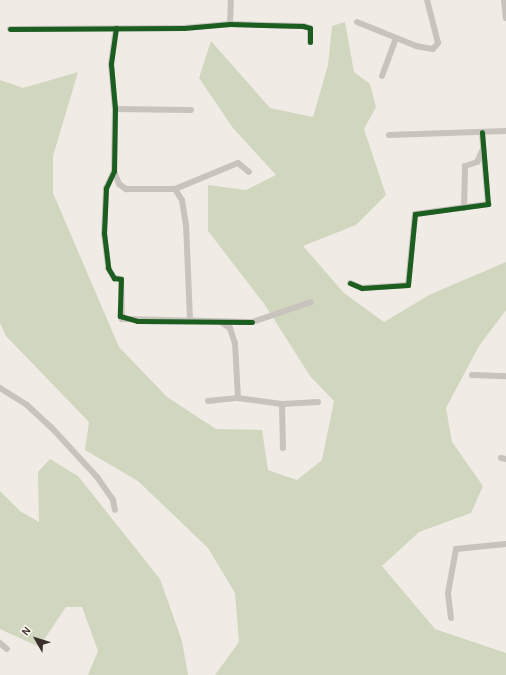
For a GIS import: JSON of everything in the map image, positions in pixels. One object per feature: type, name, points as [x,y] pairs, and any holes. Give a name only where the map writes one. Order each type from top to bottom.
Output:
[{"type":"street","points":[[230,24],[231,0]]},
{"type":"street","points":[[357,22],[416,46],[436,48],[438,42],[427,0]]},
{"type":"street","points":[[504,0],[506,18]]},
{"type":"street","points":[[10,29],[116,28],[230,24],[307,26],[310,42]]},
{"type":"street","points":[[116,28],[111,64],[115,109],[114,171],[119,184],[126,189],[175,189],[238,163],[249,172]]},
{"type":"street","points":[[382,76],[396,38]]},
{"type":"street","points":[[115,109],[191,110]]},
{"type":"street","points":[[389,135],[506,131]]},
{"type":"street","points":[[350,283],[362,288],[408,285],[415,214],[488,204],[482,132]]},
{"type":"street","points":[[464,208],[465,166],[477,162],[483,149]]},
{"type":"street","points":[[114,171],[106,188],[104,233],[108,268],[114,278],[121,279],[120,316],[126,320],[221,322],[271,319],[311,302]]},
{"type":"street","points":[[175,189],[182,200],[186,224],[190,321]]},
{"type":"street","points":[[221,322],[230,328],[235,342],[238,398]]},
{"type":"street","points":[[472,375],[506,376]]},
{"type":"street","points":[[0,388],[27,405],[51,427],[97,478],[113,500],[115,510]]},
{"type":"street","points":[[208,401],[238,398],[282,404],[318,402]]},
{"type":"street","points":[[282,404],[284,448]]},
{"type":"street","points":[[452,618],[448,593],[456,550],[506,544]]},
{"type":"street","points":[[0,643],[7,649]]},
{"type":"green space","points":[[345,22],[354,72],[370,84],[376,107],[364,129],[386,195],[356,225],[303,246],[344,293],[384,322],[431,294],[506,262],[506,310],[479,346],[446,408],[452,442],[483,486],[471,513],[419,532],[382,566],[435,629],[506,653],[506,675],[215,675],[239,642],[235,593],[208,548],[138,481],[85,450],[89,422],[6,336],[0,323],[0,80],[23,88],[78,72],[53,156],[53,193],[119,347],[167,397],[216,429],[262,430],[268,470],[297,480],[322,460],[334,401],[310,376],[265,305],[208,231],[208,185],[246,190],[276,175],[233,128],[199,78],[211,41],[270,108],[313,117],[328,65],[332,26]]},
{"type":"green space","points":[[50,459],[78,476],[160,579],[182,641],[188,675],[88,675],[98,651],[82,607],[66,607],[39,647],[0,629],[0,491],[20,511],[39,522],[38,472]]},
{"type":"cycle path","points":[[10,29],[184,28],[230,24],[303,26],[310,28],[310,42]]},
{"type":"cycle path","points":[[116,28],[111,64],[115,109],[114,171],[106,188],[104,233],[108,268],[114,278],[121,279],[120,316],[137,321],[252,322]]},
{"type":"cycle path","points":[[350,283],[362,288],[408,285],[415,214],[488,204],[482,132]]}]
